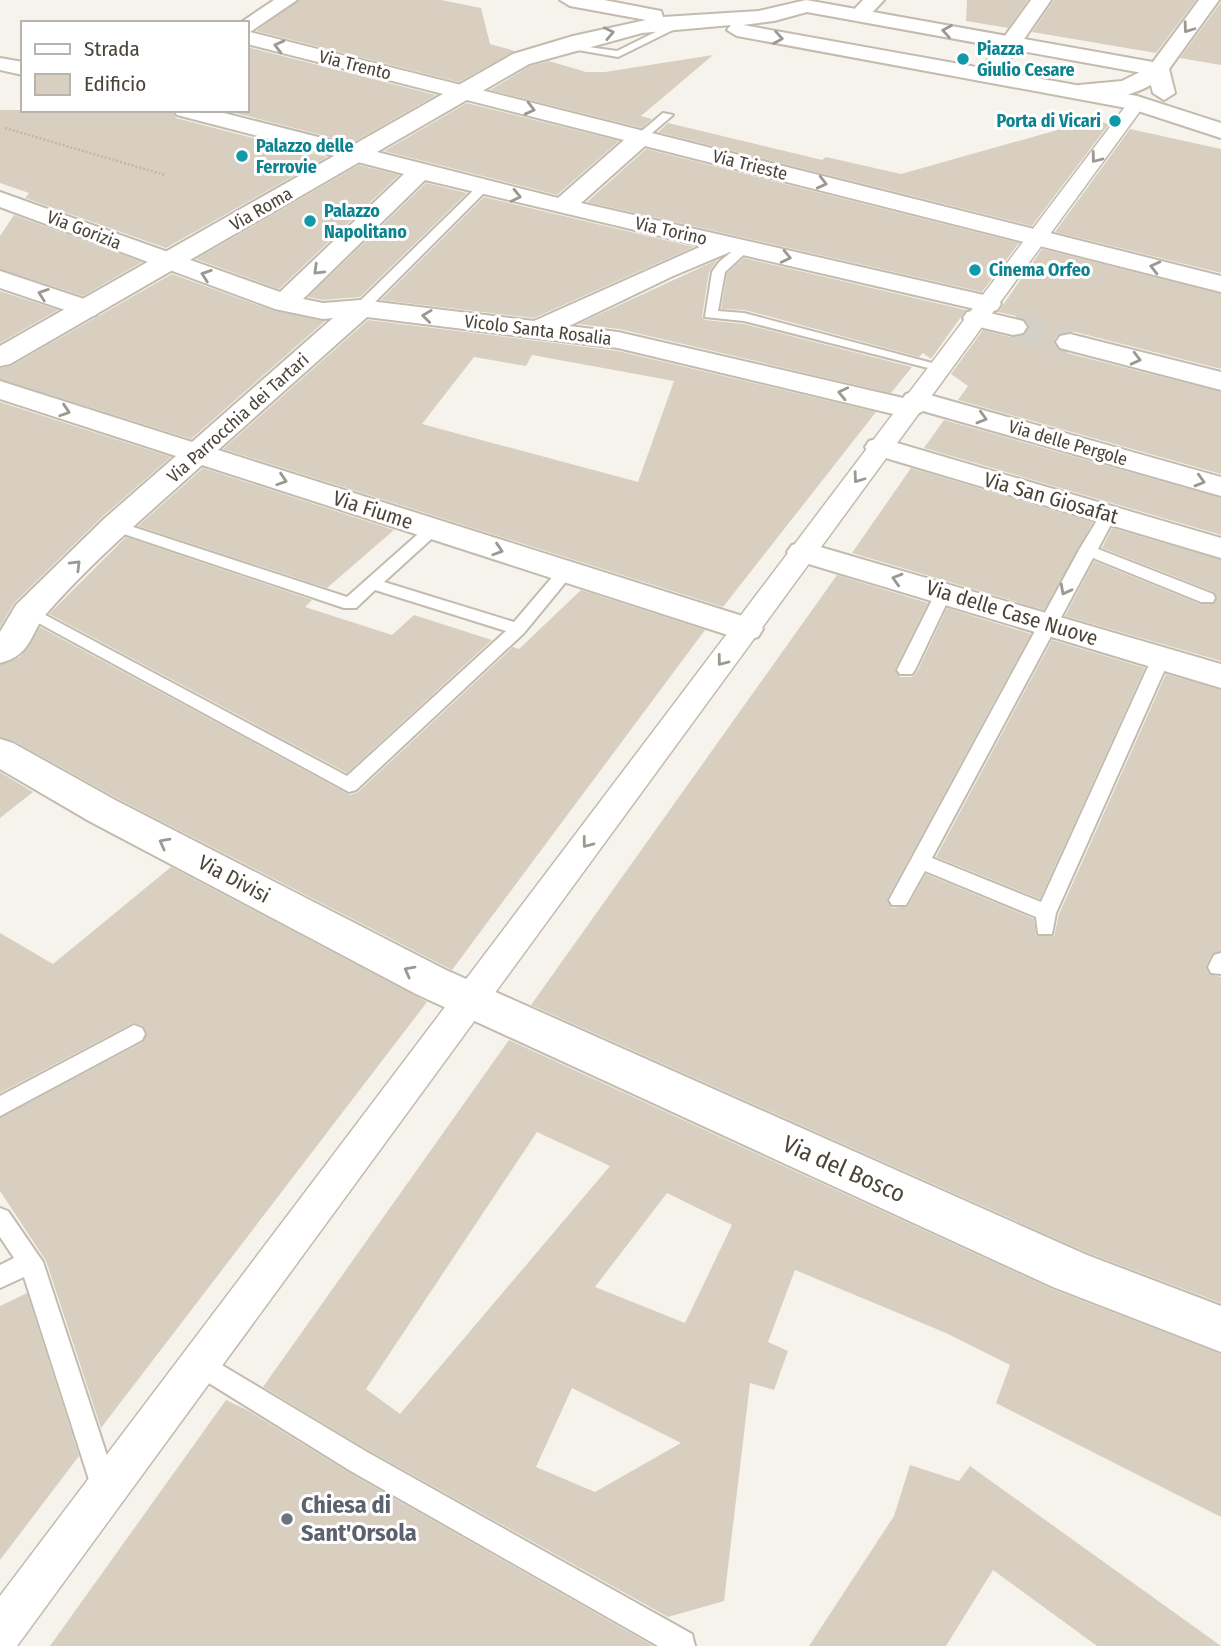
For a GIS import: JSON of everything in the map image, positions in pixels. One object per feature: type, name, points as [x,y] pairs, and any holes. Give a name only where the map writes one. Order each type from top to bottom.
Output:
[{"type":"street","points":[[248,26],[287,0]]},
{"type":"street","points":[[570,0],[1137,103],[1221,131]]},
{"type":"street","points":[[987,76],[1041,0]]},
{"type":"street","points":[[1079,92],[1124,90],[1143,82],[1163,63],[1209,0]]},
{"type":"street","points":[[686,21],[762,19],[808,3],[867,8],[1163,63]]},
{"type":"street","name":"Via Roma","points":[[0,358],[553,39],[686,21]]},
{"type":"street","name":"Via Trento","points":[[248,38],[464,92]]},
{"type":"street","points":[[1163,63],[1166,99],[1192,121]]},
{"type":"street","name":"Via Trieste","points":[[464,92],[1221,284]]},
{"type":"street","points":[[0,1632],[1137,103]]},
{"type":"street","name":"Via Torino","points":[[194,112],[483,188],[737,246],[982,311],[1013,327]]},
{"type":"street","points":[[563,206],[641,137]]},
{"type":"street","points":[[284,303],[420,172]]},
{"type":"street","name":"Via Gorizia","points":[[3,203],[168,262]]},
{"type":"street","points":[[538,330],[664,270],[737,246]]},
{"type":"street","name":"Vicolo Santa Rosalia","points":[[168,262],[284,303],[323,312],[361,308],[618,340],[913,404]]},
{"type":"street","points":[[0,279],[86,309]]},
{"type":"street","name":"Via Parrocchia dei Tartari","points":[[0,652],[21,631],[14,608],[116,526],[361,308]]},
{"type":"street","points":[[1070,342],[1221,381]]},
{"type":"street","name":"Via Fiume","points":[[0,390],[746,629]]},
{"type":"street","name":"Via delle Pergole","points":[[913,404],[1221,487]]},
{"type":"street","name":"Via San Giosafat","points":[[880,447],[1221,548]]},
{"type":"street","name":"Via delle Case Nuove","points":[[803,552],[1221,676]]},
{"type":"street","name":"Via Divisi","points":[[0,752],[103,811],[394,963],[471,999]]},
{"type":"street","name":"Via del Bosco","points":[[471,999],[1070,1271],[1221,1329]]},
{"type":"lane","points":[[641,137],[667,114]]},
{"type":"lane","name":"Via Parrocchia dei Tartari","points":[[361,308],[483,188]]},
{"type":"lane","points":[[737,246],[713,281],[714,304],[710,314],[744,317],[940,367]]},
{"type":"lane","points":[[899,900],[1108,515]]},
{"type":"lane","points":[[116,526],[350,604],[433,529]]},
{"type":"lane","points":[[1087,550],[1207,597]]},
{"type":"lane","points":[[14,608],[349,785],[518,629],[566,572]]},
{"type":"lane","points":[[372,584],[518,629]]},
{"type":"lane","points":[[906,670],[944,592]]},
{"type":"lane","points":[[922,862],[1045,920],[1161,658]]},
{"type":"lane","points":[[0,1107],[134,1034]]},
{"type":"lane","points":[[0,1218],[31,1262],[106,1490]]},
{"type":"lane","points":[[0,1277],[31,1262]]},
{"type":"lane","points":[[200,1364],[358,1461],[682,1644]]},
{"type":"path","points":[[5,128],[165,175]]},
{"type":"building","points":[[299,0],[441,0],[481,8],[490,44],[515,51],[459,82],[256,31]]},
{"type":"building","points":[[967,0],[1028,0],[1008,28],[966,21]]},
{"type":"building","points":[[1054,0],[1196,0],[1156,53],[1032,32]]},
{"type":"building","points":[[1221,2],[1221,65],[1180,58]]},
{"type":"building","points":[[248,47],[436,95],[352,143],[232,112],[248,112]]},
{"type":"building","points":[[713,55],[641,116],[652,119],[642,128],[490,90],[530,66],[549,61],[586,72],[605,72]]},
{"type":"building","points":[[467,103],[619,141],[557,195],[384,151]]},
{"type":"building","points":[[0,110],[173,112],[176,118],[327,157],[166,248],[25,198],[29,193],[0,183]]},
{"type":"building","points":[[1093,120],[1109,124],[1032,226],[658,132],[668,123],[822,160],[826,157],[901,174]]},
{"type":"building","points":[[1130,129],[1221,149],[1221,273],[1055,232]]},
{"type":"building","points":[[646,149],[1019,243],[982,292],[587,202]]},
{"type":"building","points":[[359,165],[399,175],[279,289],[196,259]]},
{"type":"building","points":[[426,183],[467,193],[360,297],[323,300],[308,297]]},
{"type":"building","points":[[484,197],[694,247],[534,318],[381,300]]},
{"type":"building","points":[[14,215],[142,262],[83,296],[0,269],[0,236]]},
{"type":"building","points":[[1042,249],[1221,294],[1221,369],[1071,331],[1059,333],[1054,341],[1059,351],[1221,392],[1221,474],[958,400],[968,386],[951,374],[983,330],[1014,338],[1024,336],[1029,328],[1024,318],[998,312]]},
{"type":"building","points":[[744,258],[966,310],[931,359],[923,353],[919,357],[745,310],[721,309],[727,273]]},
{"type":"building","points":[[717,260],[709,272],[702,317],[705,320],[744,324],[912,367],[891,393],[619,329],[578,324]]},
{"type":"building","points":[[172,274],[274,311],[325,321],[191,439],[0,379],[0,368],[11,366]]},
{"type":"building","points":[[0,291],[58,310],[0,343]]},
{"type":"building","points":[[368,320],[618,351],[876,412],[723,607],[223,449]],"holes":[[[532,355],[674,381],[638,482],[422,424],[474,357],[526,366]]]},
{"type":"building","points":[[0,402],[171,457],[102,517],[14,603],[0,627]]},
{"type":"building","points":[[944,420],[1221,498],[1221,535],[924,448]]},
{"type":"building","points":[[203,468],[394,530],[327,588],[138,526]]},
{"type":"building","points":[[911,468],[1093,522],[1044,610],[852,553]]},
{"type":"building","points":[[1112,528],[1221,560],[1221,661],[1065,616],[1094,561],[1200,604],[1215,603],[1217,597],[1214,592],[1102,548]]},
{"type":"building","points":[[126,537],[312,600],[305,607],[392,635],[414,615],[492,640],[347,773],[49,614]]},
{"type":"building","points":[[837,575],[928,603],[895,669],[900,677],[912,677],[917,672],[947,608],[1031,634],[887,899],[892,908],[908,906],[926,874],[1034,919],[1036,936],[1054,936],[1059,914],[1166,674],[1221,690],[1221,951],[1212,954],[1206,966],[1209,974],[1221,977],[1221,1303],[1088,1253],[531,1005]]},
{"type":"building","points":[[581,590],[705,630],[452,970],[122,801],[14,741],[0,737],[0,665],[20,657],[40,627],[350,795],[358,792],[513,647],[519,649]]},
{"type":"building","points":[[1052,640],[1145,668],[1040,899],[936,857]]},
{"type":"building","points":[[0,772],[33,792],[0,818]]},
{"type":"building","points":[[171,867],[427,1002],[101,1428],[46,1261],[0,1191],[0,1118],[143,1042],[147,1033],[143,1026],[133,1023],[0,1093],[0,933],[53,964]]},
{"type":"building","points":[[509,1040],[1052,1289],[1221,1354],[1221,1517],[996,1403],[1010,1365],[946,1333],[795,1270],[768,1342],[788,1351],[774,1390],[750,1383],[724,1601],[668,1617],[368,1450],[263,1387]],"holes":[[[537,1132],[610,1166],[400,1414],[366,1389]],[[667,1193],[732,1225],[685,1323],[595,1287]],[[572,1388],[681,1443],[595,1492],[536,1467]]]},
{"type":"building","points":[[27,1293],[79,1456],[0,1560],[0,1306]]},
{"type":"building","name":"Chiesa di Sant'Orsola","points":[[226,1400],[247,1410],[348,1472],[653,1646],[50,1646]]},
{"type":"building","points":[[910,1465],[959,1481],[970,1466],[1221,1646],[1097,1646],[993,1570],[946,1646],[809,1646],[894,1516]]},
{"type":"tunnel","points":[[1013,327],[1070,342]]},
{"type":"place","name":"Piazza Giulio Cesare","points":[[963,59]]},
{"type":"place","name":"Porta di Vicari","points":[[1115,121]]},
{"type":"place","name":"Palazzo delle Ferrovie","points":[[242,156]]},
{"type":"place","name":"Palazzo Napolitano","points":[[310,221]]},
{"type":"place","name":"Cinema Orfeo","points":[[975,270]]},
{"type":"place","name":"Chiesa di Sant'Orsola","points":[[287,1519]]}]
